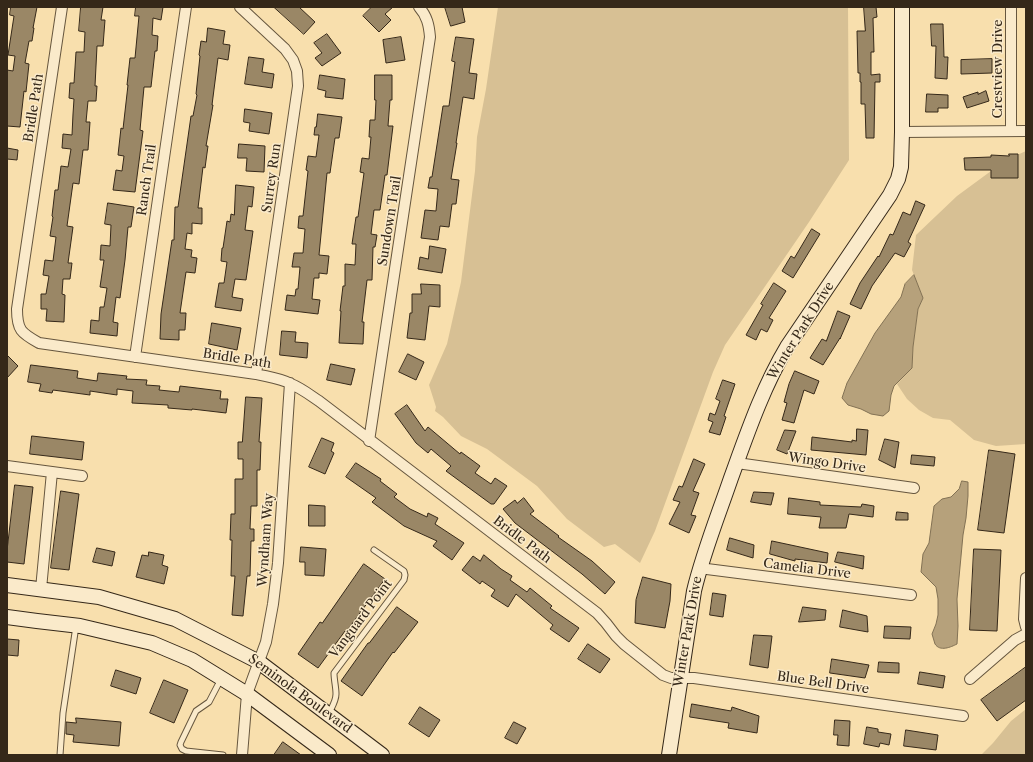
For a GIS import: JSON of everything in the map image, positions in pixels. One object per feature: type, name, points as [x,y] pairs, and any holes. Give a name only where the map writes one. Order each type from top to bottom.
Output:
[{"type":"street","name":"Bridle Path","points":[[62,7],[17,309],[17,320],[21,331],[39,343],[256,374],[290,383],[319,401],[597,614],[624,644],[663,675],[680,679]]},
{"type":"street","name":"Ranch Trail","points":[[135,357],[186,7]]},
{"type":"street","name":"Surrey Run","points":[[240,7],[285,49],[293,60],[297,71],[298,86],[256,374]]},
{"type":"street","name":"Sundown Trail","points":[[369,440],[430,37],[429,24],[420,7]]},
{"type":"street","name":"Winter Park Drive","points":[[669,755],[694,591],[699,568],[767,384],[778,361],[886,202],[898,179],[901,167],[902,132],[902,7]]},
{"type":"street","name":"Crestview Drive","points":[[1011,7],[1011,131]]},
{"type":"street","points":[[902,132],[1026,131]]},
{"type":"street","name":"Wyndham Way","points":[[242,755],[247,694],[266,642],[274,604],[290,383]]},
{"type":"street","name":"Wingo Drive","points":[[737,463],[914,488]]},
{"type":"street","points":[[7,466],[82,476]]},
{"type":"street","points":[[41,589],[52,472]]},
{"type":"street","name":"Camelia Drive","points":[[699,568],[911,595]]},
{"type":"street","points":[[1026,578],[1024,619],[1026,627]]},
{"type":"street","name":"Seminola Boulevard","points":[[7,584],[98,597],[175,619],[259,662],[382,755]]},
{"type":"street","points":[[7,617],[76,626],[152,643],[192,660],[247,694],[329,755]]},
{"type":"street","points":[[970,679],[1015,640],[1026,634]]},
{"type":"street","name":"Blue Bell Drive","points":[[680,679],[694,678],[963,716]]},
{"type":"lane","name":"Vanguard Point","points":[[328,714],[334,704],[336,694],[334,673],[404,580],[404,571],[374,550]]},
{"type":"lane","points":[[60,755],[63,713],[76,626]]},
{"type":"lane","points":[[221,678],[209,702],[196,711],[180,745],[182,749],[186,751],[223,755]]},
{"type":"shaded area","points":[[498,7],[848,7],[849,160],[809,222],[725,345],[713,372],[655,531],[640,563],[615,544],[604,547],[567,519],[537,486],[487,449],[461,436],[443,417],[435,411],[436,407],[429,385],[447,344],[461,282],[475,171],[477,137],[486,89]]},
{"type":"shaded area","points":[[1026,151],[1026,444],[996,446],[974,440],[950,420],[933,418],[919,410],[907,399],[897,384],[912,368],[918,309],[923,298],[912,270],[916,235],[957,196],[1006,160]]},
{"type":"shaded area","points":[[914,275],[923,298],[918,309],[912,368],[894,386],[889,411],[883,416],[871,414],[848,405],[842,398],[847,383],[875,333],[901,297],[905,284]]},
{"type":"shaded area","points":[[962,481],[968,482],[968,496],[957,599],[957,644],[940,648],[935,644],[932,634],[938,615],[936,587],[921,572],[923,554],[929,543],[934,506],[942,499],[951,497],[959,489]]},
{"type":"shaded area","points":[[1026,709],[1026,755],[981,755],[1011,721]]},
{"type":"building","points":[[11,7],[37,7],[32,41],[29,41],[25,63],[29,64],[20,127],[7,126],[7,70],[13,71],[15,56],[8,55],[14,16],[10,15]]},
{"type":"building","points":[[81,7],[103,7],[101,20],[105,20],[103,46],[97,46],[95,86],[97,86],[96,101],[88,101],[86,122],[90,122],[88,150],[83,150],[79,184],[73,183],[67,226],[73,227],[68,263],[72,263],[70,279],[63,279],[62,294],[65,295],[64,322],[46,321],[47,309],[41,309],[41,294],[46,294],[49,276],[43,275],[45,260],[53,261],[56,237],[50,236],[55,190],[58,190],[61,166],[68,167],[71,149],[62,148],[63,134],[72,135],[74,99],[69,98],[70,83],[74,83],[76,52],[84,52],[85,32],[79,31]]},
{"type":"building","points":[[136,7],[163,7],[161,20],[153,18],[152,35],[158,36],[157,51],[155,51],[151,87],[144,87],[140,130],[143,131],[135,192],[113,190],[116,170],[122,171],[124,156],[118,155],[121,128],[123,129],[130,58],[135,58],[139,16],[135,16]]},
{"type":"building","points":[[274,7],[299,7],[315,22],[304,34]]},
{"type":"building","points":[[372,7],[393,7],[385,14],[391,20],[379,32],[363,16]]},
{"type":"building","points":[[445,7],[462,7],[465,22],[451,26]]},
{"type":"building","points":[[864,7],[876,7],[877,17],[873,18],[874,52],[871,52],[871,75],[880,74],[880,82],[875,82],[874,138],[866,138],[865,104],[861,104],[861,82],[860,73],[858,73],[857,31],[865,31]]},
{"type":"building","points":[[931,24],[943,24],[944,57],[948,57],[947,79],[935,78],[936,46],[932,46]]},
{"type":"building","points":[[208,28],[225,31],[223,44],[230,45],[228,60],[218,58],[213,105],[206,146],[208,146],[205,168],[203,167],[198,208],[202,208],[202,224],[192,223],[192,234],[187,233],[185,249],[192,250],[191,257],[197,258],[195,273],[186,272],[180,313],[186,313],[185,330],[179,330],[179,340],[160,339],[161,314],[172,240],[174,240],[175,207],[178,207],[191,116],[193,116],[197,95],[201,41],[206,42]]},
{"type":"building","points":[[327,34],[341,53],[322,66],[315,58],[322,53],[314,43]]},
{"type":"building","points":[[401,37],[405,60],[386,63],[383,40]]},
{"type":"building","points":[[456,37],[474,39],[469,73],[477,74],[474,99],[463,97],[451,179],[459,180],[456,204],[452,204],[449,227],[440,226],[438,240],[421,238],[425,210],[436,211],[438,189],[428,188],[430,177],[432,177],[443,106],[449,106],[455,62],[452,61]]},
{"type":"building","points":[[249,57],[264,59],[262,72],[274,74],[272,88],[245,84]]},
{"type":"building","points":[[992,59],[992,73],[961,74],[961,60]]},
{"type":"building","points":[[320,75],[345,79],[343,99],[325,97],[326,91],[318,89]]},
{"type":"building","points":[[375,75],[392,75],[392,100],[390,100],[388,126],[393,126],[387,175],[385,175],[380,210],[374,210],[371,234],[377,235],[375,247],[373,247],[372,280],[367,280],[362,322],[364,322],[363,344],[339,343],[340,311],[343,286],[345,286],[345,264],[355,265],[356,244],[352,244],[356,217],[358,217],[364,173],[360,172],[362,158],[369,159],[371,137],[369,137],[370,120],[375,120]]},
{"type":"building","points":[[986,91],[989,101],[967,108],[963,97]]},
{"type":"building","points":[[927,94],[948,95],[948,108],[938,108],[938,112],[926,112]]},
{"type":"building","points":[[245,109],[272,113],[269,134],[249,131],[250,123],[244,122]]},
{"type":"building","points":[[318,114],[342,117],[339,138],[335,138],[330,173],[327,173],[319,255],[329,256],[327,274],[319,273],[319,278],[314,278],[312,299],[320,300],[318,314],[285,310],[287,295],[295,296],[296,289],[298,289],[300,267],[292,267],[294,253],[303,253],[305,229],[298,228],[299,216],[303,216],[308,171],[306,170],[308,156],[316,157],[319,135],[314,135]]},
{"type":"building","points":[[239,144],[265,146],[264,172],[246,171],[247,158],[238,158]]},
{"type":"building","points":[[7,148],[18,150],[17,160],[7,159]]},
{"type":"building","points":[[1009,154],[1018,154],[1018,178],[991,178],[991,170],[965,170],[964,158],[991,157],[991,155],[1009,156]]},
{"type":"building","points":[[236,185],[254,187],[252,207],[248,206],[245,230],[253,231],[246,280],[235,279],[232,297],[243,299],[241,311],[215,307],[219,283],[224,283],[227,262],[221,261],[222,248],[227,221],[230,222],[231,214],[234,215]]},
{"type":"building","points":[[916,201],[925,205],[908,242],[911,244],[904,257],[895,253],[872,286],[861,309],[850,304],[860,283],[878,256],[879,257],[890,234],[893,235],[903,212],[910,215]]},
{"type":"building","points":[[108,203],[134,207],[131,227],[128,227],[120,298],[116,297],[113,322],[118,323],[117,336],[90,333],[91,320],[99,321],[100,307],[104,307],[107,288],[100,287],[104,260],[100,260],[101,245],[110,246],[111,225],[105,224]]},
{"type":"building","points":[[812,229],[820,234],[793,278],[782,271],[791,256],[794,258]]},
{"type":"building","points":[[430,246],[446,249],[442,273],[418,269],[420,257],[428,259]]},
{"type":"building","points":[[774,283],[786,291],[769,318],[773,320],[767,332],[761,329],[756,340],[746,335],[763,305],[761,304]]},
{"type":"building","points":[[421,284],[440,285],[440,307],[429,306],[425,340],[407,338],[410,313],[412,313],[412,294],[421,294]]},
{"type":"building","points":[[838,311],[850,316],[840,339],[823,365],[810,358],[822,339],[826,341]]},
{"type":"building","points":[[212,323],[241,328],[237,350],[209,344]]},
{"type":"building","points":[[282,331],[296,332],[295,342],[308,343],[307,358],[280,355]]},
{"type":"building","points":[[408,354],[424,362],[416,380],[399,372]]},
{"type":"building","points":[[7,355],[18,366],[7,378]]},
{"type":"building","points":[[331,364],[355,369],[351,385],[327,380]]},
{"type":"building","points":[[31,365],[78,371],[77,378],[97,381],[98,373],[127,376],[126,379],[147,380],[146,385],[160,386],[159,390],[179,392],[180,386],[221,391],[220,399],[228,399],[226,413],[168,408],[168,405],[132,403],[133,391],[117,389],[117,395],[90,391],[90,395],[53,390],[52,393],[39,391],[41,384],[28,382]]},
{"type":"building","points":[[795,371],[819,381],[814,394],[804,390],[794,423],[782,420],[787,403],[784,402],[789,384]]},
{"type":"building","points":[[723,380],[735,384],[724,416],[726,417],[720,435],[709,432],[713,422],[708,420],[710,413],[715,415],[720,401],[716,399]]},
{"type":"building","points":[[246,397],[262,398],[259,442],[261,442],[260,470],[257,470],[257,506],[251,506],[250,529],[254,529],[254,541],[251,541],[250,576],[247,576],[243,616],[232,615],[235,576],[231,576],[232,540],[230,540],[231,514],[235,514],[235,479],[243,479],[243,459],[238,459],[238,442],[242,442]]},
{"type":"building","points":[[407,405],[425,431],[428,427],[460,454],[461,452],[480,466],[475,473],[491,484],[495,478],[507,486],[494,504],[491,504],[446,471],[451,466],[431,449],[428,453],[416,443],[395,414]]},
{"type":"building","points":[[857,429],[868,430],[866,455],[811,450],[812,437],[852,442],[852,440],[856,441]]},
{"type":"building","points":[[785,430],[796,431],[787,454],[777,450]]},
{"type":"building","points":[[32,436],[84,442],[82,460],[30,454]]},
{"type":"building","points":[[322,438],[334,443],[331,451],[334,453],[325,474],[309,467]]},
{"type":"building","points":[[885,439],[899,442],[895,468],[879,460]]},
{"type":"building","points":[[989,450],[1015,454],[1004,533],[978,530]]},
{"type":"building","points":[[912,455],[935,457],[934,466],[911,464]]},
{"type":"building","points":[[694,459],[705,464],[693,491],[699,493],[691,515],[696,516],[689,533],[669,524],[680,502],[673,500],[679,486],[682,487]]},
{"type":"building","points":[[356,463],[381,479],[380,481],[397,494],[394,497],[410,509],[427,517],[428,513],[438,518],[435,524],[464,543],[452,560],[433,546],[437,541],[404,526],[372,502],[376,498],[346,477]]},
{"type":"building","points":[[15,485],[33,487],[24,564],[7,562]]},
{"type":"building","points":[[61,491],[79,494],[69,570],[51,568]]},
{"type":"building","points":[[754,492],[774,493],[771,505],[751,502]]},
{"type":"building","points":[[524,498],[534,511],[530,514],[559,536],[558,537],[592,561],[615,582],[605,594],[582,574],[515,523],[503,509],[515,500],[517,503]]},
{"type":"building","points":[[789,498],[820,502],[820,505],[861,507],[862,504],[874,506],[873,517],[849,514],[846,528],[819,528],[821,517],[788,514]]},
{"type":"building","points":[[309,505],[325,506],[325,526],[309,526]]},
{"type":"building","points":[[897,512],[908,513],[908,520],[896,520]]},
{"type":"building","points":[[730,538],[754,545],[753,558],[727,550]]},
{"type":"building","points":[[772,541],[828,553],[827,563],[795,559],[795,561],[770,554]]},
{"type":"building","points":[[301,547],[326,549],[324,576],[305,575],[305,562],[300,562]]},
{"type":"building","points":[[97,548],[115,552],[112,566],[93,562]]},
{"type":"building","points":[[974,549],[1001,550],[997,631],[970,630]]},
{"type":"building","points":[[149,552],[164,555],[162,565],[168,567],[164,584],[136,577],[142,555],[148,556]]},
{"type":"building","points":[[838,552],[864,556],[863,569],[835,562]]},
{"type":"building","points":[[484,555],[512,576],[510,580],[527,592],[530,588],[552,606],[550,608],[579,628],[569,642],[550,629],[553,625],[516,594],[508,607],[491,596],[495,590],[482,581],[480,584],[462,570],[473,556],[480,561]]},
{"type":"building","points":[[364,564],[385,579],[318,668],[298,654]]},
{"type":"building","points":[[643,577],[671,584],[670,601],[665,628],[635,623],[636,600]]},
{"type":"building","points":[[713,593],[726,595],[723,617],[710,615]]},
{"type":"building","points":[[397,607],[418,622],[394,653],[393,652],[362,696],[341,681],[368,643]]},
{"type":"building","points":[[803,607],[826,610],[825,620],[799,622]]},
{"type":"building","points":[[843,610],[867,616],[868,632],[840,627]]},
{"type":"building","points":[[885,626],[911,627],[910,639],[884,638]]},
{"type":"building","points":[[754,635],[772,636],[768,668],[750,665]]},
{"type":"building","points":[[7,639],[19,640],[18,656],[7,655]]},
{"type":"building","points":[[588,644],[610,659],[600,673],[578,659]]},
{"type":"building","points":[[832,659],[869,665],[865,678],[830,673]]},
{"type":"building","points":[[879,662],[899,663],[899,673],[878,672]]},
{"type":"building","points":[[1026,667],[1026,700],[997,721],[981,700]]},
{"type":"building","points":[[116,670],[141,678],[136,694],[111,686]]},
{"type":"building","points":[[920,672],[945,676],[943,688],[918,684]]},
{"type":"building","points":[[164,680],[188,690],[174,723],[150,713]]},
{"type":"building","points":[[692,704],[731,711],[732,707],[759,716],[757,733],[728,728],[729,723],[690,717]]},
{"type":"building","points":[[420,707],[440,720],[429,737],[409,724]]},
{"type":"building","points":[[76,718],[121,722],[119,746],[73,742],[74,735],[66,734],[66,722],[76,723]]},
{"type":"building","points":[[835,720],[850,721],[849,746],[837,745],[838,735],[834,735]]},
{"type":"building","points":[[514,722],[526,728],[517,744],[505,738]]},
{"type":"building","points":[[867,727],[878,729],[878,732],[891,734],[889,745],[880,743],[879,747],[864,744]]},
{"type":"building","points":[[906,730],[938,735],[936,750],[904,746]]},
{"type":"building","points":[[283,742],[301,755],[274,755]]}]
